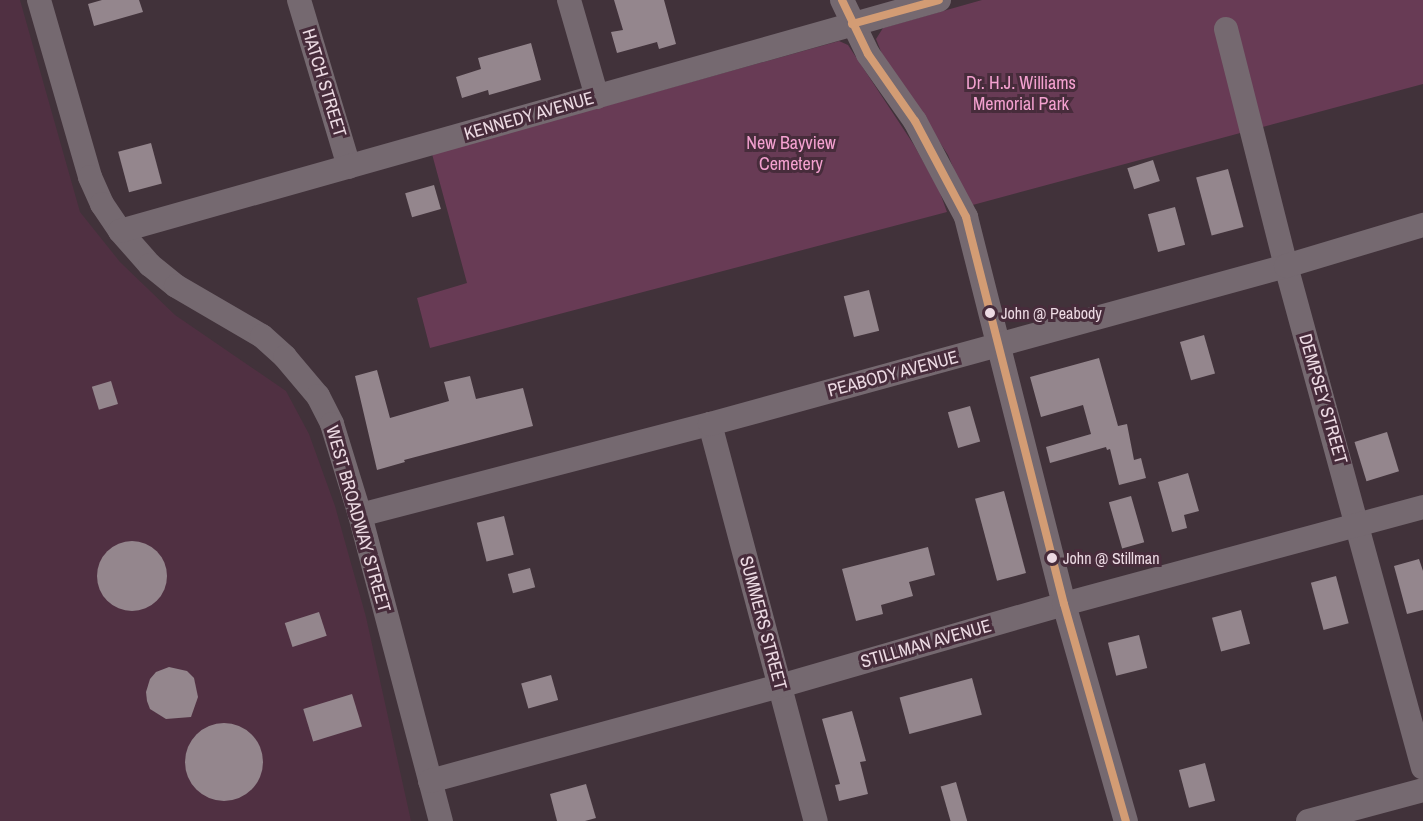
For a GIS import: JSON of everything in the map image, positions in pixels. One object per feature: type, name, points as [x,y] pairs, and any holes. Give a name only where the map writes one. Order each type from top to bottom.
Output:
[{"type":"street","name":"WEST BROADWAY STREET","points":[[39,0],[90,177],[102,204],[120,231],[150,265],[176,286],[262,336],[285,357],[318,396],[332,424],[360,515],[441,821]]},
{"type":"street","name":"HATCH STREET","points":[[299,0],[349,167]]},
{"type":"street","points":[[569,0],[597,97]]},
{"type":"street","points":[[842,0],[868,54],[915,120],[966,217],[1064,604],[1126,821]]},
{"type":"street","name":"KENNEDY AVENUE","points":[[120,231],[939,0]]},
{"type":"street","name":"DEMPSEY STREET","points":[[1226,29],[1286,266],[1423,768]]},
{"type":"street","name":"PEABODY AVENUE","points":[[360,515],[710,424],[1286,266],[1423,225]]},
{"type":"street","name":"SUMMERS STREET","points":[[710,424],[816,821]]},
{"type":"street","name":"STILLMAN AVENUE","points":[[430,781],[780,686],[1064,604],[1423,507]]},
{"type":"street","points":[[1308,821],[1423,790]]},
{"type":"shaded area","points":[[0,0],[20,0],[80,212],[120,262],[175,315],[286,391],[309,434],[335,506],[366,617],[411,821],[0,821]]},
{"type":"green space","name":"Dr. H.J. Williams Memorial Park","points":[[982,0],[1423,0],[1423,84],[969,206],[948,155],[882,54],[876,39],[883,28]]},
{"type":"green space","name":"New Bayview Cemetery","points":[[839,41],[848,45],[914,145],[939,190],[947,212],[430,348],[417,298],[467,283],[432,154]]},
{"type":"building","points":[[102,0],[139,0],[143,12],[94,26],[88,4]]},
{"type":"building","points":[[614,0],[664,0],[676,44],[659,49],[657,42],[617,53],[611,32],[623,30]]},
{"type":"building","points":[[531,43],[541,80],[489,95],[488,90],[462,98],[456,77],[481,69],[478,58]]},
{"type":"building","points":[[151,143],[162,184],[129,192],[118,152]]},
{"type":"building","points":[[1153,160],[1160,181],[1134,189],[1127,168]]},
{"type":"building","points":[[1228,169],[1244,227],[1212,235],[1196,178]]},
{"type":"building","points":[[434,185],[441,209],[412,217],[405,193]]},
{"type":"building","points":[[1175,207],[1185,245],[1158,252],[1148,214]]},
{"type":"building","points":[[869,290],[879,331],[854,337],[844,296]]},
{"type":"building","points":[[1204,335],[1215,373],[1191,380],[1180,342]]},
{"type":"building","points":[[1099,358],[1118,426],[1127,424],[1134,460],[1141,458],[1146,478],[1119,485],[1110,449],[1107,450],[1106,447],[1050,463],[1046,447],[1091,434],[1083,405],[1041,417],[1030,377]]},
{"type":"building","points":[[377,370],[390,418],[449,401],[444,382],[470,376],[476,399],[523,388],[533,426],[404,460],[405,462],[377,470],[355,376]]},
{"type":"building","points":[[111,381],[118,404],[99,410],[92,387]]},
{"type":"building","points":[[970,406],[980,442],[958,448],[948,412]]},
{"type":"building","points":[[1387,432],[1399,471],[1366,481],[1354,442]]},
{"type":"building","points":[[1188,473],[1199,511],[1184,515],[1187,528],[1172,532],[1158,482]]},
{"type":"building","points":[[1004,491],[1026,573],[997,581],[975,499]]},
{"type":"building","points":[[1131,496],[1144,542],[1122,548],[1109,502]]},
{"type":"building","points":[[504,516],[514,555],[487,562],[477,523]]},
{"type":"building","points":[[132,541],[145,544],[157,551],[164,563],[167,576],[164,589],[157,601],[145,608],[132,611],[119,608],[107,601],[100,589],[97,576],[100,563],[107,551],[119,544]]},
{"type":"building","points":[[928,547],[935,575],[909,582],[913,596],[881,605],[883,614],[856,621],[842,569]]},
{"type":"building","points":[[1419,559],[1423,571],[1423,610],[1407,614],[1394,566]]},
{"type":"building","points":[[530,568],[535,587],[513,593],[508,574]]},
{"type":"building","points":[[1336,576],[1349,623],[1324,630],[1311,583]]},
{"type":"building","points":[[1241,610],[1250,644],[1221,652],[1212,618]]},
{"type":"building","points":[[319,612],[327,636],[292,647],[285,623]]},
{"type":"building","points":[[1139,635],[1147,668],[1116,676],[1108,643]]},
{"type":"building","points":[[169,667],[187,671],[194,678],[198,697],[191,717],[166,719],[150,709],[146,692],[150,679],[156,672]]},
{"type":"building","points":[[551,675],[558,700],[528,709],[521,684]]},
{"type":"building","points":[[972,678],[982,715],[909,734],[900,697]]},
{"type":"building","points":[[352,694],[362,727],[313,741],[303,709]]},
{"type":"building","points":[[852,711],[866,761],[860,762],[868,794],[839,801],[835,785],[840,784],[822,719]]},
{"type":"building","points":[[224,723],[239,726],[252,734],[260,747],[263,762],[260,777],[252,790],[239,798],[224,801],[209,798],[196,790],[188,777],[185,762],[188,747],[196,734],[209,726]]},
{"type":"building","points":[[1205,763],[1215,801],[1189,808],[1179,770]]},
{"type":"building","points":[[956,782],[967,821],[951,821],[941,786]]},
{"type":"building","points":[[586,784],[596,818],[585,821],[557,821],[550,794]]},
{"type":"transit line","points":[[842,0],[868,54],[915,121],[966,217],[1064,604],[1126,821]]},
{"type":"transit line","points":[[852,24],[939,0]]},
{"type":"place","name":"John @ Peabody","points":[[990,313]]},
{"type":"place","name":"John @ Stillman","points":[[1052,558]]}]
